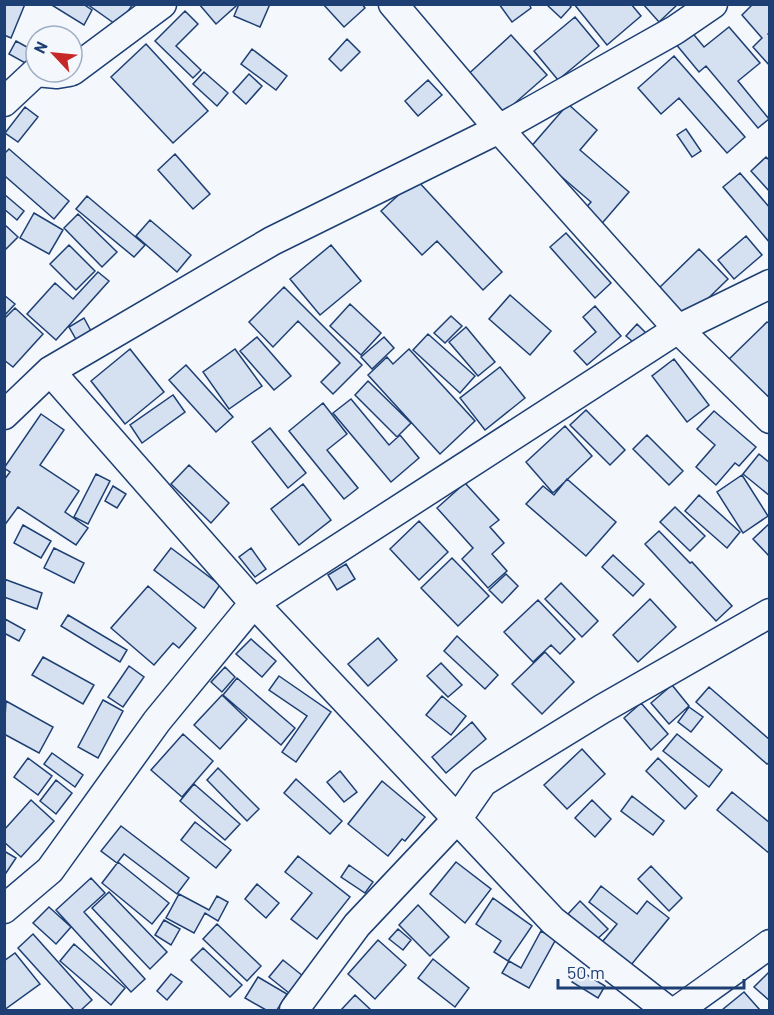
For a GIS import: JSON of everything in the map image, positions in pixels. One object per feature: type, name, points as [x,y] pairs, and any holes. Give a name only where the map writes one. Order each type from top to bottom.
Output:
[{"type":"street","points":[[84,62],[162,4]]},
{"type":"street","points":[[393,4],[499,129],[678,329],[770,419]]},
{"type":"street","points":[[4,415],[50,371],[272,241],[499,129],[675,30],[713,4]]},
{"type":"street","points":[[4,102],[24,83]]},
{"type":"street","points":[[4,909],[50,870],[157,721],[254,603],[382,518],[678,329],[770,284]]},
{"type":"street","points":[[50,371],[254,603],[553,921],[667,1011]]},
{"type":"street","points":[[294,1011],[357,925],[458,818],[483,782],[602,709],[770,613]]},
{"type":"street","points":[[678,1011],[770,944]]},
{"type":"building","points":[[5,4],[25,4],[11,38],[4,35]]},
{"type":"building","points":[[50,4],[83,4],[92,10],[84,25]]},
{"type":"building","points":[[87,4],[133,4],[118,26]]},
{"type":"building","points":[[199,4],[235,4],[236,6],[216,24]]},
{"type":"building","points":[[239,4],[270,4],[260,27],[234,16]]},
{"type":"building","points":[[323,4],[362,4],[365,8],[344,27]]},
{"type":"building","points":[[499,4],[529,4],[531,8],[512,22]]},
{"type":"building","points":[[546,4],[569,4],[571,7],[561,18]]},
{"type":"building","points":[[574,4],[631,4],[641,16],[607,45]]},
{"type":"building","points":[[643,4],[678,4],[659,22]]},
{"type":"building","points":[[753,4],[770,4],[770,32],[768,34],[770,36],[770,66],[753,47],[762,38],[742,15]]},
{"type":"building","points":[[185,11],[198,24],[176,46],[201,70],[193,78],[155,41]]},
{"type":"building","points":[[575,17],[599,46],[558,80],[534,51]]},
{"type":"building","points":[[729,27],[760,63],[738,81],[769,119],[758,128],[706,66],[699,72],[675,43],[690,30],[704,47]]},
{"type":"building","points":[[511,35],[547,75],[499,117],[464,78]]},
{"type":"building","points":[[347,39],[360,52],[341,71],[329,59]]},
{"type":"building","points":[[16,41],[24,45],[24,62],[9,54]]},
{"type":"building","points":[[146,44],[208,111],[173,143],[111,77]]},
{"type":"building","points":[[252,49],[287,76],[276,90],[241,64]]},
{"type":"building","points":[[674,56],[745,137],[727,153],[679,98],[661,114],[638,88]]},
{"type":"building","points":[[204,72],[228,93],[217,106],[193,84]]},
{"type":"building","points":[[249,74],[262,86],[246,104],[233,92]]},
{"type":"building","points":[[428,80],[442,95],[418,116],[405,101]]},
{"type":"building","points":[[568,104],[597,130],[580,150],[629,192],[598,228],[581,213],[591,202],[529,149]]},
{"type":"building","points":[[25,107],[38,117],[18,142],[5,133]]},
{"type":"building","points":[[686,129],[701,151],[692,157],[677,135]]},
{"type":"building","points":[[9,149],[69,201],[54,219],[6,177],[4,179],[4,154]]},
{"type":"building","points":[[9,149],[69,201],[54,219],[6,177],[4,179],[4,154]]},
{"type":"building","points":[[175,154],[210,194],[193,209],[158,170]]},
{"type":"building","points":[[766,157],[770,161],[770,192],[751,171]]},
{"type":"building","points":[[740,173],[770,208],[770,243],[723,187]]},
{"type":"building","points":[[416,179],[502,272],[483,290],[437,241],[422,255],[381,211]]},
{"type":"building","points":[[4,194],[24,211],[17,220],[4,209]]},
{"type":"building","points":[[4,194],[24,211],[17,220],[4,209]]},
{"type":"building","points":[[87,196],[145,245],[134,257],[76,209]]},
{"type":"building","points":[[34,213],[63,230],[49,254],[20,238]]},
{"type":"building","points":[[78,214],[117,252],[102,267],[64,228]]},
{"type":"building","points":[[150,220],[191,255],[177,272],[136,236]]},
{"type":"building","points":[[4,224],[18,237],[5,250],[4,250]]},
{"type":"building","points":[[566,233],[611,283],[595,298],[550,247]]},
{"type":"building","points":[[746,236],[762,255],[734,279],[718,260]]},
{"type":"building","points":[[69,245],[95,271],[76,290],[50,264]]},
{"type":"building","points":[[331,245],[361,281],[320,315],[290,279]]},
{"type":"building","points":[[699,249],[728,279],[687,319],[658,289]]},
{"type":"building","points":[[98,272],[109,281],[56,340],[27,314],[55,283],[73,299]]},
{"type":"building","points":[[284,287],[362,365],[333,394],[321,382],[340,363],[298,321],[273,347],[249,322]]},
{"type":"building","points":[[4,295],[15,304],[4,316]]},
{"type":"building","points":[[4,295],[15,304],[4,316]]},
{"type":"building","points":[[510,295],[551,331],[530,355],[489,319]]},
{"type":"building","points":[[350,304],[381,333],[361,355],[330,326]]},
{"type":"building","points":[[595,306],[621,336],[587,365],[574,351],[596,332],[583,317]]},
{"type":"building","points":[[15,308],[43,334],[13,367],[4,360],[4,319]]},
{"type":"building","points":[[15,308],[43,334],[13,367],[4,360],[4,319]]},
{"type":"building","points":[[451,316],[462,326],[445,343],[434,333]]},
{"type":"building","points":[[84,318],[92,333],[77,341],[69,327]]},
{"type":"building","points":[[767,322],[770,324],[770,412],[723,365]]},
{"type":"building","points":[[637,324],[649,336],[639,347],[626,336]]},
{"type":"building","points":[[466,327],[495,362],[478,376],[449,342]]},
{"type":"building","points":[[428,334],[475,376],[460,393],[413,350]]},
{"type":"building","points":[[257,337],[291,376],[274,390],[240,351]]},
{"type":"building","points":[[384,337],[394,348],[372,369],[361,357]]},
{"type":"building","points":[[130,349],[164,392],[125,424],[91,381]]},
{"type":"building","points":[[235,349],[262,386],[229,409],[203,372]]},
{"type":"building","points":[[409,349],[475,421],[440,454],[368,375],[387,357],[393,364]]},
{"type":"building","points":[[674,359],[709,405],[687,422],[652,376]]},
{"type":"building","points":[[186,365],[233,417],[216,432],[169,380]]},
{"type":"building","points":[[500,367],[525,398],[485,430],[460,398]]},
{"type":"building","points":[[368,381],[411,423],[397,437],[355,395]]},
{"type":"building","points":[[173,395],[185,412],[142,443],[130,425]]},
{"type":"building","points":[[351,399],[389,445],[400,435],[419,458],[391,482],[333,413]]},
{"type":"building","points":[[323,403],[347,434],[327,450],[358,488],[344,499],[289,431]]},
{"type":"building","points":[[586,410],[625,450],[610,465],[570,425]]},
{"type":"building","points":[[714,411],[756,447],[739,466],[735,463],[716,485],[696,467],[715,445],[697,429]]},
{"type":"building","points":[[41,414],[64,430],[40,465],[79,491],[65,512],[88,528],[76,545],[18,507],[4,526],[4,480],[10,472],[4,468]]},
{"type":"building","points":[[565,426],[592,456],[553,493],[526,462]]},
{"type":"building","points":[[270,428],[306,473],[288,488],[252,442]]},
{"type":"building","points":[[647,435],[683,471],[669,485],[633,449]]},
{"type":"building","points":[[759,454],[770,463],[770,496],[743,474]]},
{"type":"building","points":[[189,465],[229,503],[211,523],[171,484]]},
{"type":"building","points":[[96,474],[110,481],[88,524],[74,517]]},
{"type":"building","points":[[742,475],[768,516],[743,533],[717,492]]},
{"type":"building","points":[[567,479],[616,522],[586,556],[526,504],[543,486],[554,495]]},
{"type":"building","points":[[465,483],[499,520],[490,527],[504,543],[492,554],[507,571],[488,588],[462,559],[473,548],[437,508]]},
{"type":"building","points":[[303,484],[331,520],[299,545],[271,509]]},
{"type":"building","points":[[113,486],[126,494],[117,508],[105,501]]},
{"type":"building","points":[[699,495],[740,532],[727,548],[685,511]]},
{"type":"building","points":[[675,507],[705,536],[690,551],[660,522]]},
{"type":"building","points":[[419,521],[448,552],[419,580],[390,549]]},
{"type":"building","points":[[770,523],[770,557],[753,539]]},
{"type":"building","points":[[23,525],[51,541],[41,558],[14,543]]},
{"type":"building","points":[[659,531],[690,563],[692,562],[732,606],[716,621],[645,544]]},
{"type":"building","points":[[54,548],[84,563],[74,583],[44,568]]},
{"type":"building","points":[[171,548],[220,585],[204,608],[154,570]]},
{"type":"building","points":[[251,548],[266,569],[255,577],[239,557]]},
{"type":"building","points":[[613,555],[644,584],[633,596],[602,567]]},
{"type":"building","points":[[452,558],[489,596],[458,626],[421,588]]},
{"type":"building","points":[[346,564],[355,579],[337,590],[328,575]]},
{"type":"building","points":[[506,574],[518,586],[502,603],[489,590]]},
{"type":"building","points":[[4,579],[42,593],[37,609],[4,597]]},
{"type":"building","points":[[561,583],[598,621],[582,637],[545,599]]},
{"type":"building","points":[[148,586],[196,628],[179,648],[173,643],[154,665],[111,628]]},
{"type":"building","points":[[650,599],[676,627],[638,662],[613,635]]},
{"type":"building","points":[[538,600],[575,639],[560,654],[551,645],[533,662],[504,632]]},
{"type":"building","points":[[68,615],[127,650],[120,662],[61,626]]},
{"type":"building","points":[[5,619],[25,630],[19,641],[4,633]]},
{"type":"building","points":[[457,636],[498,675],[485,689],[444,651]]},
{"type":"building","points":[[378,638],[397,660],[368,686],[348,664]]},
{"type":"building","points":[[251,639],[276,661],[262,677],[236,654]]},
{"type":"building","points":[[545,652],[574,682],[542,714],[512,684]]},
{"type":"building","points":[[43,657],[94,685],[83,704],[32,675]]},
{"type":"building","points":[[441,663],[462,685],[448,697],[427,676]]},
{"type":"building","points":[[129,666],[144,677],[123,707],[108,697]]},
{"type":"building","points":[[225,667],[235,677],[222,692],[211,682]]},
{"type":"building","points":[[279,676],[331,712],[296,762],[282,752],[307,716],[269,690]]},
{"type":"building","points":[[237,678],[295,728],[281,745],[223,695]]},
{"type":"building","points":[[672,685],[689,706],[669,724],[651,703]]},
{"type":"building","points":[[709,687],[770,740],[770,762],[767,764],[696,702]]},
{"type":"building","points":[[222,695],[247,719],[220,749],[194,725]]},
{"type":"building","points":[[442,696],[466,716],[451,735],[426,715]]},
{"type":"building","points":[[103,700],[123,711],[98,758],[78,747]]},
{"type":"building","points":[[6,701],[53,727],[39,753],[4,734]]},
{"type":"building","points":[[641,703],[668,734],[651,750],[624,718]]},
{"type":"building","points":[[689,707],[703,717],[691,732],[678,722]]},
{"type":"building","points":[[472,722],[486,739],[446,773],[432,757]]},
{"type":"building","points":[[183,734],[213,761],[182,797],[151,770]]},
{"type":"building","points":[[677,734],[722,770],[709,787],[663,751]]},
{"type":"building","points":[[582,749],[605,774],[567,809],[544,785]]},
{"type":"building","points":[[52,753],[83,775],[75,787],[44,764]]},
{"type":"building","points":[[28,758],[52,776],[38,795],[14,777]]},
{"type":"building","points":[[28,758],[52,776],[38,795],[14,777]]},
{"type":"building","points":[[658,758],[697,796],[685,809],[646,771]]},
{"type":"building","points":[[218,768],[259,809],[247,821],[207,780]]},
{"type":"building","points":[[340,771],[357,792],[344,802],[327,782]]},
{"type":"building","points":[[296,779],[342,821],[330,834],[284,793]]},
{"type":"building","points":[[56,780],[72,793],[56,814],[40,801]]},
{"type":"building","points":[[56,780],[72,793],[56,814],[40,801]]},
{"type":"building","points":[[382,781],[425,817],[405,841],[402,839],[388,856],[348,824]]},
{"type":"building","points":[[194,784],[240,824],[225,840],[180,801]]},
{"type":"building","points":[[732,792],[770,823],[770,854],[717,810]]},
{"type":"building","points":[[632,796],[664,821],[653,835],[621,811]]},
{"type":"building","points":[[31,800],[54,821],[21,857],[4,842],[4,830]]},
{"type":"building","points":[[592,800],[611,819],[595,837],[575,818]]},
{"type":"building","points":[[195,822],[231,850],[216,868],[181,840]]},
{"type":"building","points":[[195,822],[231,850],[216,868],[181,840]]},
{"type":"building","points":[[121,826],[189,878],[177,894],[124,854],[117,863],[101,851]]},
{"type":"building","points":[[4,851],[16,858],[4,876]]},
{"type":"building","points":[[298,856],[350,897],[317,939],[291,919],[312,893],[285,872]]},
{"type":"building","points":[[298,856],[350,897],[317,939],[291,919],[312,893],[285,872]]},
{"type":"building","points":[[118,862],[169,903],[152,924],[102,883]]},
{"type":"building","points":[[456,862],[491,889],[465,923],[430,894]]},
{"type":"building","points":[[349,865],[373,882],[365,893],[341,877]]},
{"type":"building","points":[[651,866],[682,898],[669,911],[638,879]]},
{"type":"building","points":[[91,878],[105,893],[84,912],[145,979],[131,992],[56,910]]},
{"type":"building","points":[[257,884],[279,903],[266,918],[245,899]]},
{"type":"building","points":[[257,884],[279,903],[266,918],[245,899]]},
{"type":"building","points":[[601,886],[637,914],[647,901],[669,918],[627,970],[598,947],[617,924],[589,902]]},
{"type":"building","points":[[109,892],[167,952],[150,969],[92,908]]},
{"type":"building","points":[[179,894],[209,910],[217,896],[228,902],[218,921],[205,913],[194,933],[166,918]]},
{"type":"building","points":[[493,898],[532,926],[508,961],[494,952],[501,941],[476,924]]},
{"type":"building","points":[[580,901],[608,929],[595,941],[568,914]]},
{"type":"building","points":[[418,905],[449,937],[430,956],[399,925]]},
{"type":"building","points":[[49,907],[71,927],[56,944],[33,923]]},
{"type":"building","points":[[164,920],[180,929],[171,945],[155,935]]},
{"type":"building","points":[[217,924],[261,966],[247,981],[203,939]]},
{"type":"building","points":[[398,929],[411,940],[403,950],[389,939]]},
{"type":"building","points":[[398,929],[411,940],[403,950],[389,939]]},
{"type":"building","points":[[541,931],[556,939],[529,988],[502,973],[509,961],[521,968]]},
{"type":"building","points":[[33,934],[92,1000],[81,1010],[74,1010],[18,948]]},
{"type":"building","points":[[378,940],[406,965],[375,999],[348,974]]},
{"type":"building","points":[[378,940],[406,965],[375,999],[348,974]]},
{"type":"building","points":[[74,944],[125,988],[111,1005],[60,961]]},
{"type":"building","points":[[203,948],[242,985],[230,997],[191,960]]},
{"type":"building","points":[[15,953],[40,984],[4,1010],[4,961]]},
{"type":"building","points":[[433,959],[469,988],[455,1007],[418,978]]},
{"type":"building","points":[[433,959],[469,988],[455,1007],[418,978]]},
{"type":"building","points":[[283,960],[303,976],[289,993],[269,977]]},
{"type":"building","points":[[579,970],[605,986],[598,998],[572,982]]},
{"type":"building","points":[[770,971],[770,1001],[754,987]]},
{"type":"building","points":[[171,974],[182,982],[167,1000],[157,991]]},
{"type":"building","points":[[258,977],[287,994],[277,1010],[266,1010],[245,998]]},
{"type":"building","points":[[744,992],[760,1010],[722,1010]]},
{"type":"building","points":[[355,995],[371,1010],[341,1010]]}]
